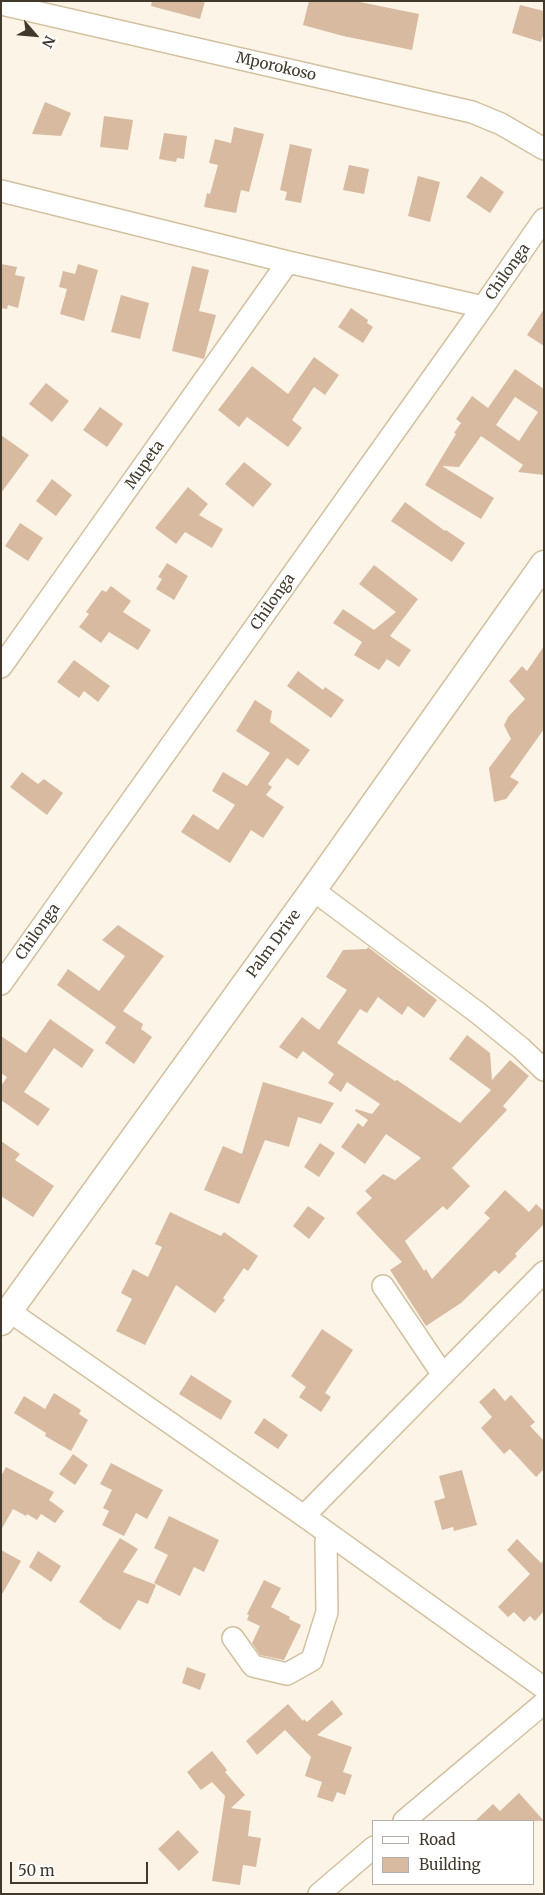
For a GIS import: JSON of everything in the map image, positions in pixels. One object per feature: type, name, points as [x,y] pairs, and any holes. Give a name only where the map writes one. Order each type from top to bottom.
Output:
[{"type":"street","name":"Mporokoso","points":[[1,4],[466,111],[501,124],[544,149]]},
{"type":"street","points":[[1,191],[288,262],[483,307]]},
{"type":"street","name":"Chilonga","points":[[1,984],[544,219]]},
{"type":"street","name":"Mupeta","points":[[1,667],[288,262]]},
{"type":"street","name":"Palm Drive","points":[[5,1317],[313,890],[544,564]]},
{"type":"street","points":[[313,890],[478,1013],[521,1048],[544,1070]]},
{"type":"street","points":[[304,1516],[544,1272]]},
{"type":"street","points":[[383,1286],[443,1375]]},
{"type":"street","points":[[5,1317],[304,1516],[544,1688]]},
{"type":"street","points":[[233,1638],[253,1666],[287,1674],[312,1660],[327,1612],[326,1541],[330,1535]]},
{"type":"street","points":[[405,1820],[544,1703]]},
{"type":"street","points":[[319,1894],[372,1849]]},
{"type":"building","points":[[152,1],[205,1],[200,19],[151,6]]},
{"type":"building","points":[[309,1],[355,1],[419,14],[412,50],[343,36],[303,25]]},
{"type":"building","points":[[520,5],[544,11],[544,33],[541,42],[512,33]]},
{"type":"building","points":[[45,102],[71,113],[61,136],[32,134]]},
{"type":"building","points":[[104,116],[133,120],[128,150],[100,147]]},
{"type":"building","points":[[234,127],[264,134],[249,192],[241,190],[236,213],[204,207],[207,193],[210,194],[218,165],[209,163],[215,139],[231,143]]},
{"type":"building","points":[[164,133],[187,136],[184,159],[177,158],[176,162],[159,159]]},
{"type":"building","points":[[290,144],[312,149],[301,203],[285,200],[287,192],[280,190]]},
{"type":"building","points":[[349,165],[369,169],[364,194],[343,190]]},
{"type":"building","points":[[418,176],[440,182],[430,222],[408,216]]},
{"type":"building","points":[[481,176],[504,192],[490,213],[466,197]]},
{"type":"building","points":[[1,264],[17,267],[15,275],[25,277],[18,308],[8,305],[7,309],[1,308]]},
{"type":"building","points":[[78,264],[98,270],[84,321],[60,314],[67,289],[59,287],[63,271],[75,274]]},
{"type":"building","points":[[192,266],[209,270],[199,311],[216,315],[204,359],[172,351]]},
{"type":"building","points":[[121,295],[149,303],[140,339],[111,332]]},
{"type":"building","points":[[351,308],[368,320],[367,323],[373,327],[363,343],[338,327]]},
{"type":"building","points":[[544,309],[544,346],[527,335]]},
{"type":"building","points":[[314,357],[339,375],[325,395],[314,387],[292,420],[302,428],[288,447],[247,417],[239,427],[218,410],[252,366],[288,394]]},
{"type":"building","points":[[515,369],[544,389],[544,475],[518,472],[523,465],[481,436],[459,467],[442,466],[494,498],[481,519],[425,485],[456,434],[454,433],[461,423],[456,419],[472,396],[488,408]],"holes":[[[515,397],[538,412],[519,441],[496,425]]]},
{"type":"building","points":[[46,383],[69,401],[52,422],[29,404]]},
{"type":"building","points":[[100,407],[123,424],[107,447],[83,430]]},
{"type":"building","points":[[1,435],[29,455],[1,493]]},
{"type":"building","points":[[244,462],[272,484],[253,507],[225,484]]},
{"type":"building","points":[[52,479],[72,495],[56,516],[36,501]]},
{"type":"building","points":[[188,487],[208,504],[199,515],[223,529],[212,548],[185,532],[176,544],[155,528]]},
{"type":"building","points":[[405,502],[465,543],[452,562],[391,521]]},
{"type":"building","points":[[20,523],[43,538],[28,561],[5,546]]},
{"type":"building","points":[[167,563],[188,576],[174,600],[156,589],[162,579],[158,577]]},
{"type":"building","points":[[374,565],[418,599],[390,636],[411,650],[399,667],[387,659],[379,670],[354,655],[362,642],[333,623],[343,609],[374,630],[396,612],[359,584]]},
{"type":"building","points":[[111,586],[131,601],[123,612],[151,630],[138,650],[109,632],[101,643],[79,627],[89,614],[86,612],[102,590],[106,592]]},
{"type":"building","points":[[544,646],[544,729],[510,777],[519,782],[506,799],[494,802],[489,768],[511,739],[504,725],[508,717],[525,699],[509,681],[522,666],[527,671]]},
{"type":"building","points":[[74,660],[110,686],[98,702],[84,691],[79,698],[57,682]]},
{"type":"building","points":[[298,671],[323,690],[325,687],[344,700],[331,718],[287,686]]},
{"type":"building","points":[[255,700],[272,711],[270,722],[310,750],[298,766],[287,758],[268,784],[272,787],[266,795],[284,807],[263,838],[251,830],[230,863],[181,832],[193,814],[218,830],[235,805],[212,791],[223,772],[247,786],[270,753],[236,731]]},
{"type":"building","points":[[22,772],[38,784],[44,779],[63,793],[47,815],[10,787]]},
{"type":"building","points":[[118,925],[164,956],[123,1011],[143,1024],[141,1029],[152,1037],[134,1064],[105,1043],[116,1027],[57,985],[68,969],[99,991],[125,956],[102,940]]},
{"type":"building","points":[[368,947],[437,1000],[424,1018],[408,1006],[402,1015],[378,997],[367,1013],[360,1009],[337,1043],[395,1081],[397,1080],[460,1123],[491,1090],[449,1059],[467,1035],[490,1053],[492,1080],[510,1060],[529,1076],[503,1106],[507,1110],[452,1168],[470,1186],[447,1210],[443,1206],[405,1241],[424,1271],[426,1269],[432,1279],[490,1218],[484,1213],[505,1190],[529,1212],[536,1204],[544,1211],[544,1224],[499,1274],[495,1270],[461,1303],[426,1326],[390,1270],[402,1262],[356,1213],[372,1198],[365,1191],[383,1174],[395,1180],[421,1158],[386,1134],[365,1164],[341,1147],[358,1123],[363,1127],[368,1120],[355,1111],[356,1109],[372,1114],[380,1104],[347,1082],[341,1092],[328,1083],[334,1074],[303,1051],[297,1059],[279,1047],[302,1017],[319,1030],[347,990],[326,977],[343,950],[367,949]]},
{"type":"building","points":[[50,1019],[94,1050],[82,1068],[54,1048],[24,1092],[50,1109],[38,1126],[1,1100],[1,1086],[7,1077],[1,1073],[1,1036],[26,1053]]},
{"type":"building","points":[[263,1082],[334,1103],[321,1124],[298,1117],[289,1147],[265,1140],[239,1204],[204,1190],[223,1146],[242,1154]]},
{"type":"building","points":[[1,1141],[20,1154],[15,1160],[54,1186],[33,1217],[1,1196]]},
{"type":"building","points":[[320,1143],[335,1153],[319,1177],[304,1167]]},
{"type":"building","points":[[308,1206],[325,1218],[309,1239],[293,1226]]},
{"type":"building","points":[[170,1212],[221,1236],[224,1232],[258,1256],[248,1271],[244,1268],[215,1313],[176,1285],[145,1345],[116,1331],[132,1299],[121,1293],[133,1269],[148,1277],[162,1247],[155,1244]]},
{"type":"building","points":[[322,1329],[353,1350],[325,1393],[331,1397],[321,1412],[299,1397],[306,1387],[291,1376]]},
{"type":"building","points":[[191,1375],[232,1401],[221,1420],[179,1394]]},
{"type":"building","points":[[494,1388],[505,1401],[511,1395],[535,1422],[530,1426],[544,1441],[544,1469],[536,1477],[510,1449],[504,1454],[481,1428],[492,1417],[479,1402]]},
{"type":"building","points":[[54,1393],[81,1410],[79,1414],[88,1420],[71,1451],[45,1436],[46,1433],[14,1413],[24,1396],[45,1409]]},
{"type":"building","points":[[264,1418],[288,1435],[278,1449],[254,1433]]},
{"type":"building","points":[[73,1454],[88,1465],[75,1485],[59,1474]]},
{"type":"building","points":[[111,1463],[163,1490],[147,1519],[136,1513],[124,1536],[102,1525],[109,1511],[103,1508],[112,1490],[100,1484]]},
{"type":"building","points":[[6,1467],[54,1492],[49,1500],[64,1511],[55,1523],[41,1514],[37,1520],[13,1509],[1,1530],[1,1476]]},
{"type":"building","points":[[462,1470],[477,1525],[454,1531],[453,1527],[442,1530],[434,1501],[445,1498],[439,1476]]},
{"type":"building","points":[[169,1516],[219,1540],[204,1572],[194,1567],[180,1596],[154,1583],[168,1555],[154,1548]]},
{"type":"building","points":[[120,1538],[138,1549],[123,1572],[156,1585],[148,1604],[138,1600],[120,1630],[79,1602]]},
{"type":"building","points":[[517,1539],[541,1563],[544,1560],[544,1611],[535,1621],[530,1616],[524,1622],[514,1612],[508,1617],[498,1607],[530,1574],[507,1550]]},
{"type":"building","points":[[1,1550],[21,1561],[1,1596]]},
{"type":"building","points":[[38,1551],[61,1566],[51,1582],[29,1567]]},
{"type":"building","points":[[264,1580],[281,1588],[271,1607],[301,1625],[284,1660],[260,1655],[252,1643],[260,1626],[247,1620],[249,1615],[247,1614]]},
{"type":"building","points":[[187,1667],[206,1674],[200,1690],[182,1683]]},
{"type":"building","points":[[332,1700],[343,1714],[317,1735],[352,1747],[343,1772],[352,1775],[345,1795],[337,1792],[333,1802],[317,1797],[322,1782],[305,1776],[311,1757],[285,1730],[257,1755],[246,1741],[288,1704],[303,1721],[304,1719],[307,1722]]},
{"type":"building","points":[[212,1751],[227,1770],[225,1772],[245,1795],[231,1808],[251,1811],[248,1836],[261,1838],[256,1867],[243,1865],[240,1885],[212,1881],[225,1796],[212,1782],[201,1790],[187,1772]]},
{"type":"building","points":[[519,1793],[544,1821],[476,1820],[493,1804],[500,1811]]},
{"type":"building","points":[[178,1830],[199,1852],[179,1871],[158,1849]]}]
